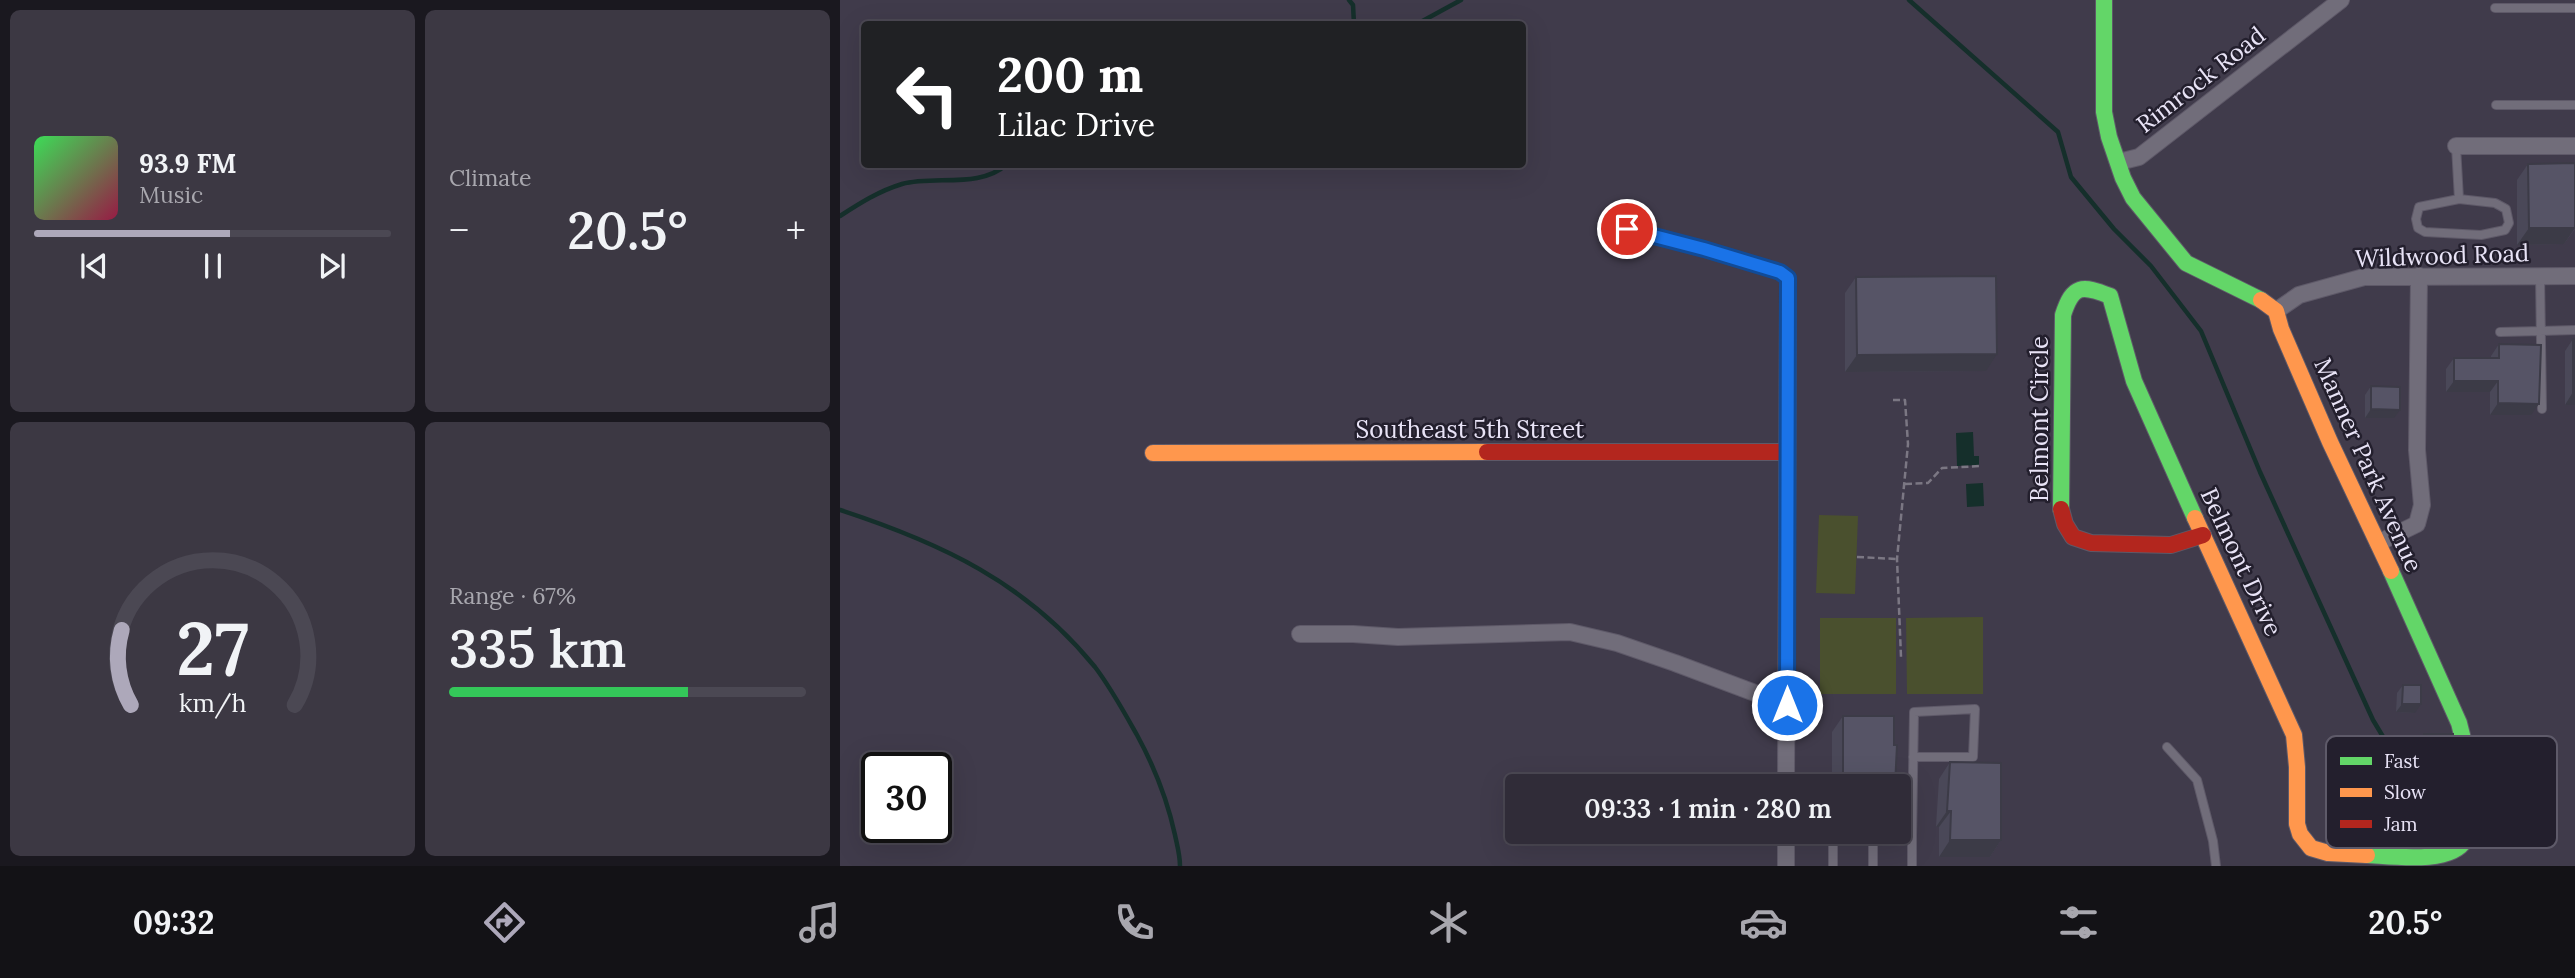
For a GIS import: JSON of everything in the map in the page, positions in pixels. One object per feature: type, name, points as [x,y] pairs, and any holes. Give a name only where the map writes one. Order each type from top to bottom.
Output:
[{"type":"street","points":[[2104,0],[2104,112],[2123,178],[2133,198],[2186,262],[2252,294],[2276,311]]},
{"type":"street","name":"Rimrock Road","points":[[2119,162],[2139,157],[2341,0]]},
{"type":"street","points":[[2456,146],[2575,146]]},
{"type":"street","points":[[2378,543],[2417,524],[2422,505],[2417,450],[2419,276]]},
{"type":"street","name":"Wildwood Road","points":[[2276,311],[2299,295],[2364,277],[2575,276]]},
{"type":"street","name":"Belmont Circle","points":[[2110,296],[2089,287],[2076,289],[2068,297],[2063,315],[2060,505],[2065,524],[2073,537],[2091,543],[2171,545],[2203,535]]},
{"type":"street","points":[[1786,774],[1788,295]]},
{"type":"street","name":"Belmont Drive","points":[[2110,296],[2119,319],[2128,363],[2149,416],[2294,735],[2297,824],[2300,834],[2311,848],[2328,853],[2425,857],[2442,855],[2457,849]]},
{"type":"street","name":"Manner Park Avenue","points":[[2276,311],[2281,330],[2329,442],[2378,543],[2462,736]]},
{"type":"street","name":"Southeast 5th Street","points":[[1153,453],[1787,452]]},
{"type":"street","points":[[1300,634],[1398,637],[1570,632],[1617,643],[1787,705]]},
{"type":"street","points":[[1786,844],[1786,866]]},
{"type":"lane","points":[[2495,8],[2575,8]]},
{"type":"lane","points":[[2496,105],[2575,105]]},
{"type":"lane","points":[[2456,146],[2459,199]]},
{"type":"lane","points":[[2459,199],[2495,204],[2506,209],[2509,223],[2505,230],[2481,235],[2425,232],[2418,228],[2416,219],[2419,207],[2459,199]]},
{"type":"lane","points":[[1627,229],[1780,272],[1788,278],[1788,295]]},
{"type":"lane","points":[[2540,276],[2542,409]]},
{"type":"lane","points":[[2500,332],[2575,330]]},
{"type":"lane","points":[[1912,866],[1913,757],[1914,712],[1975,709],[1973,757],[1913,757]]},
{"type":"lane","points":[[2168,747],[2197,780],[2213,841],[2216,866]]},
{"type":"lane","points":[[1833,844],[1833,866]]},
{"type":"lane","points":[[1873,844],[1873,866]]},
{"type":"path","points":[[1893,400],[1905,400],[1908,444],[1897,559],[1901,657]]},
{"type":"path","points":[[1905,484],[1928,483],[1941,468],[1981,466]]},
{"type":"path","points":[[1857,557],[1897,559]]},
{"type":"green space","points":[[1819,515],[1858,516],[1855,594],[1816,593]]},
{"type":"green space","points":[[1983,617],[1983,694],[1907,694],[1906,618]]},
{"type":"green space","points":[[1820,618],[1896,618],[1896,694],[1820,694]]},
{"type":"shaded area","points":[[1973,432],[1974,456],[1979,456],[1979,465],[1957,466],[1956,433]]},
{"type":"shaded area","points":[[1983,483],[1984,506],[1967,507],[1966,484]]},
{"type":"building","points":[[2575,163],[2575,228],[2529,228],[2528,164]]},
{"type":"building","points":[[1996,276],[1997,354],[1857,355],[1856,277]]},
{"type":"building","points":[[2575,339],[2575,392],[2573,392]]},
{"type":"building","points":[[2499,344],[2541,345],[2539,404],[2498,403],[2498,381],[2454,381],[2454,358],[2499,358]]},
{"type":"building","points":[[2371,386],[2400,387],[2400,410],[2371,409]]},
{"type":"building","points":[[2403,685],[2421,685],[2421,704],[2402,704]]},
{"type":"building","points":[[1843,716],[1894,716],[1894,745],[1897,745],[1896,774],[1843,774]]},
{"type":"building","points":[[2424,734],[2453,734],[2453,736]]},
{"type":"building","points":[[1950,762],[2001,763],[2001,840],[1950,840],[1951,811],[1947,811]]},
{"type":"waterway","points":[[1349,0],[1353,5],[1354,21]]},
{"type":"waterway","points":[[1422,21],[1461,0]]},
{"type":"waterway","points":[[1909,0],[2058,132],[2071,177],[2114,229],[2151,266],[2201,331],[2260,472],[2383,736]]},
{"type":"waterway","points":[[840,216],[862,202],[902,184],[971,179],[1002,168]]},
{"type":"waterway","points":[[840,510],[913,537],[980,569],[1011,589],[1069,637],[1106,683],[1149,759],[1168,808],[1180,866]]},
{"type":"traffic: fast","points":[[2104,0],[2104,112],[2109,137],[2133,198],[2186,263],[2261,300]]},
{"type":"traffic: fast","points":[[2061,509],[2063,315],[2075,292],[2085,289],[2110,296],[2134,381],[2195,518]]},
{"type":"traffic: fast","points":[[2391,571],[2459,723],[2462,736]]},
{"type":"traffic: fast","points":[[2367,855],[2434,856],[2458,848]]},
{"type":"traffic: slow","points":[[2261,300],[2276,311],[2281,329],[2330,442],[2391,571]]},
{"type":"traffic: slow","points":[[1153,453],[1487,452]]},
{"type":"traffic: slow","points":[[2195,518],[2294,735],[2297,824],[2300,834],[2311,848],[2328,853],[2367,855]]},
{"type":"traffic: jam","points":[[1487,452],[1787,452]]},
{"type":"traffic: jam","points":[[2061,509],[2065,524],[2073,537],[2091,543],[2171,545],[2203,535]]},
{"type":"route","points":[[1627,229],[1780,272],[1788,278],[1787,705]]}]
